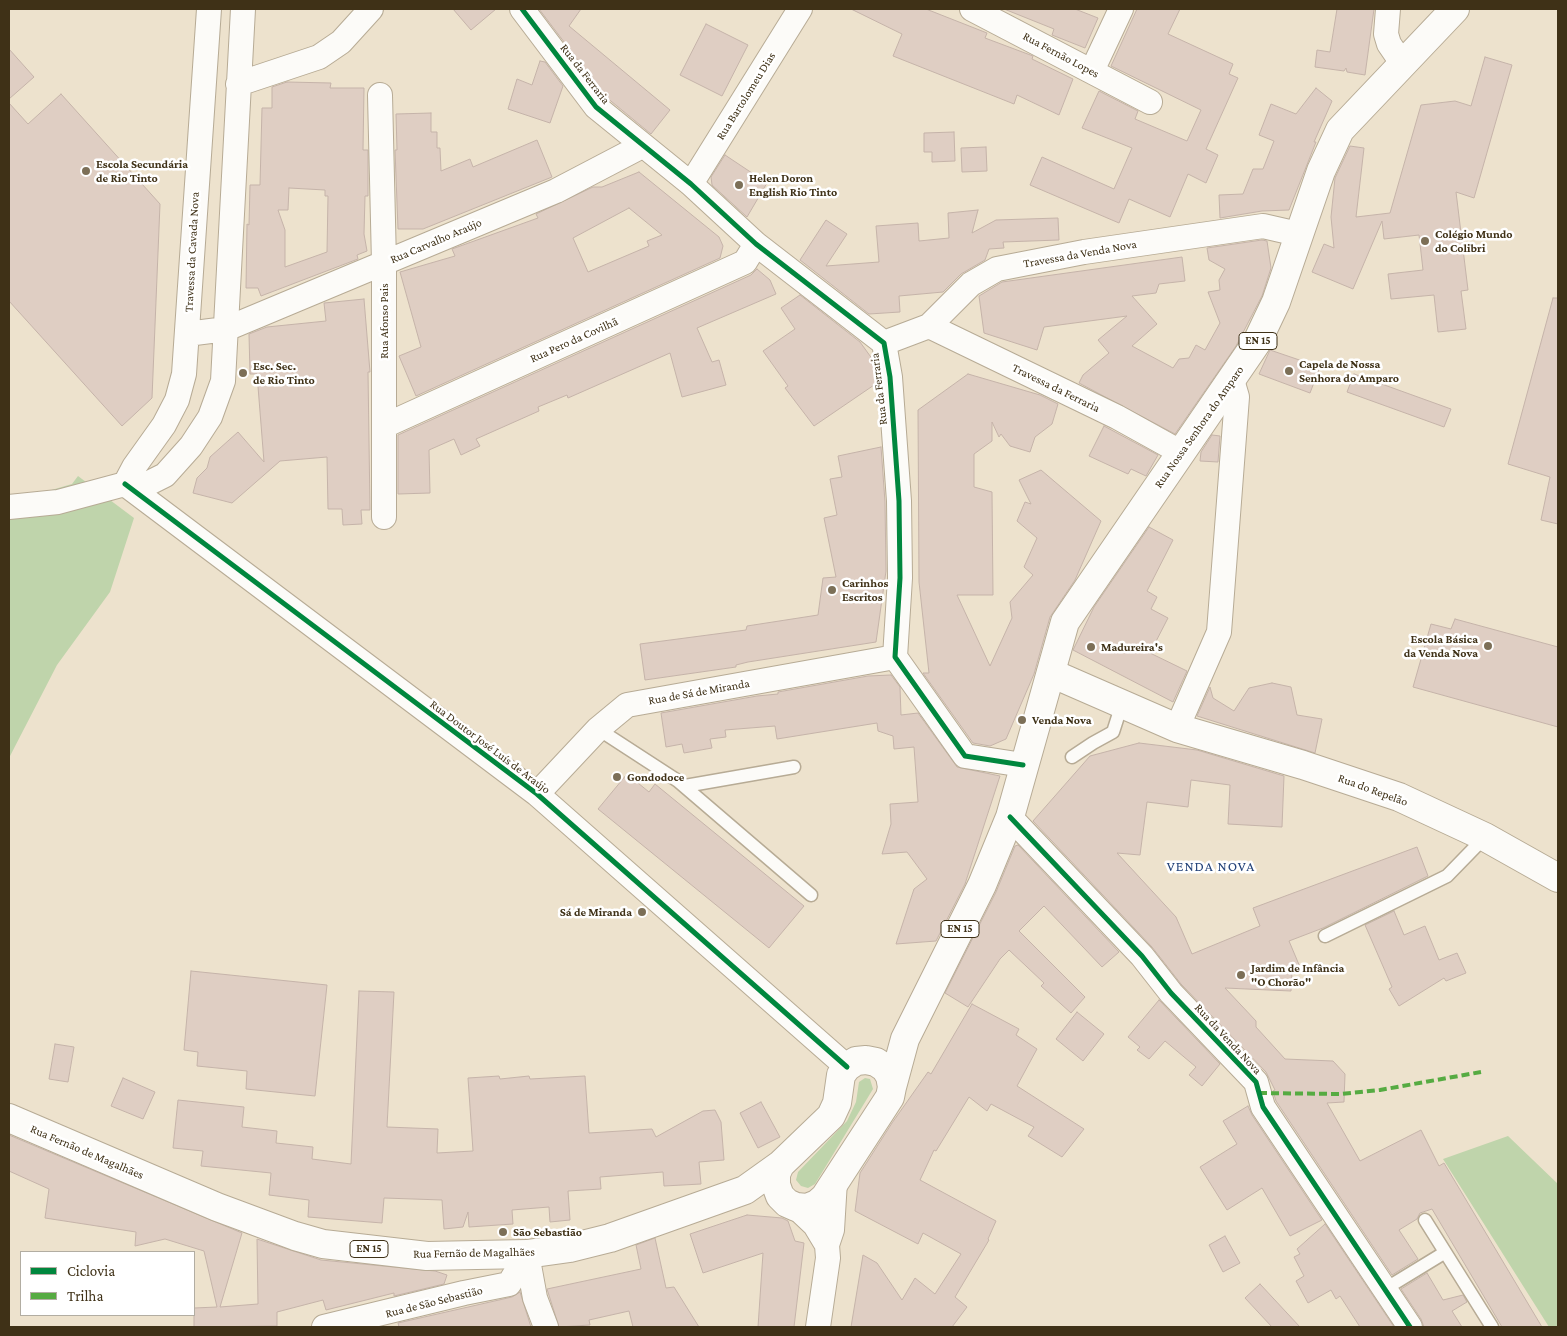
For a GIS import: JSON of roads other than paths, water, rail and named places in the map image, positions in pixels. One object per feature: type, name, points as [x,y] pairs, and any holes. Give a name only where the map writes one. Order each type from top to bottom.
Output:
[{"type":"main road","name":"Rua Nossa Senhora do Amparo","points":[[1051,673],[1065,622],[1257,342],[1276,302],[1321,171],[1340,130],[1455,9]]},
{"type":"main road","name":"Rua do Repelão","points":[[1051,673],[1177,728],[1302,765],[1399,797],[1494,842],[1558,878]]},
{"type":"main road","name":"EN 15","points":[[905,1039],[982,886],[1010,817],[1051,673]]},
{"type":"main road","points":[[1494,842],[1524,854],[1558,861]]},
{"type":"main road","points":[[857,1063],[905,1039]]},
{"type":"main road","points":[[780,1165],[776,1174],[776,1185],[788,1202],[807,1208],[817,1204],[825,1197],[890,1097],[905,1039]]},
{"type":"main road","points":[[857,1063],[876,1062],[885,1068],[890,1076],[892,1087]]},
{"type":"main road","name":"Rua Fernão de Magalhães","points":[[9,1118],[217,1207],[323,1244],[427,1256],[527,1254],[570,1248],[610,1238],[745,1190],[780,1165],[831,1116],[837,1103],[841,1075],[857,1063]]},
{"type":"main road","name":"Rua Fernão de Magalhães","points":[[745,1190],[788,1202]]},
{"type":"street","name":"Travessa da Cavada Nova","points":[[125,484],[134,467],[164,425],[177,400],[184,374],[204,51],[209,9]]},
{"type":"street","points":[[9,507],[58,502],[125,484],[149,484],[165,475],[191,446],[210,418],[223,381],[243,9]]},
{"type":"street","points":[[238,84],[319,57],[341,42],[371,9]]},
{"type":"street","name":"Rua da Ferraria","points":[[522,9],[596,107],[691,184],[756,244],[884,343],[890,377],[899,500],[900,578],[895,657]]},
{"type":"street","name":"Rua Bartolomeu Dias","points":[[691,184],[800,9]]},
{"type":"street","points":[[1092,71],[1121,9]]},
{"type":"street","points":[[1388,9],[1386,34],[1389,44],[1402,63]]},
{"type":"street","name":"Rua Fernão Lopes","points":[[986,12],[1150,102]]},
{"type":"street","points":[[204,51],[240,54]]},
{"type":"street","name":"Rua Afonso Pais","points":[[380,95],[384,263],[384,517]]},
{"type":"street","name":"Rua Carvalho Araújo","points":[[226,329],[556,191],[642,146]]},
{"type":"street","name":"Travessa da Venda Nova","points":[[884,343],[929,326],[971,284],[997,269],[1084,252],[1263,226],[1298,234]]},
{"type":"street","name":"Rua Pero da Covilhã","points":[[384,426],[746,262],[756,244]]},
{"type":"street","name":"Travessa da Ferraria","points":[[929,326],[1117,417],[1182,453]]},
{"type":"street","points":[[187,334],[226,329]]},
{"type":"street","points":[[1177,728],[1219,632],[1237,397],[1232,380]]},
{"type":"street","name":"Rua Doutor José Luís de Araújo","points":[[125,484],[537,794],[857,1063]]},
{"type":"street","points":[[895,657],[965,756],[1024,765]]},
{"type":"street","name":"Rua de Sá de Miranda","points":[[537,794],[598,729],[627,705],[895,657]]},
{"type":"street","name":"Rua da Venda Nova","points":[[1010,817],[1142,956],[1171,993],[1256,1082],[1263,1107],[1410,1327]]},
{"type":"street","points":[[818,1327],[828,1258],[827,1245],[832,1230],[835,1181]]},
{"type":"street","points":[[788,1202],[815,1225],[827,1245]]},
{"type":"street","points":[[527,1254],[535,1298],[546,1327]]},
{"type":"street","name":"Rua de São Sebastião","points":[[324,1327],[509,1284],[527,1254]]},
{"type":"lane","points":[[1072,757],[1093,742],[1113,732],[1122,704]]},
{"type":"lane","points":[[598,729],[684,786],[811,895]]},
{"type":"lane","points":[[684,786],[794,767]]},
{"type":"lane","points":[[1325,936],[1447,876],[1494,842]]},
{"type":"lane","points":[[1426,1220],[1444,1253],[1492,1327]]},
{"type":"lane","points":[[1385,1289],[1444,1253]]},
{"type":"place","name":"Escola Secundária de Rio Tinto","points":[[86,171]]},
{"type":"place","name":"Helen Doron English Rio Tinto","points":[[739,185]]},
{"type":"place","name":"Colégio Mundo do Colibri","points":[[1425,241]]},
{"type":"place","name":"Capela de Nossa Senhora do Amparo","points":[[1289,371]]},
{"type":"place","name":"Esc. Sec. de Rio Tinto","points":[[243,373]]},
{"type":"place","name":"Carinhos Escritos","points":[[832,590]]},
{"type":"place","name":"Escola Básica da Venda Nova","points":[[1488,646]]},
{"type":"place","name":"Madureira's","points":[[1091,647]]},
{"type":"place","name":"Venda Nova","points":[[1022,720]]},
{"type":"place","name":"Gondodoce","points":[[617,777]]},
{"type":"place","name":"Sá de Miranda","points":[[642,912]]},
{"type":"place","name":"Jardim de Infância \"O Chorão\"","points":[[1241,975]]},
{"type":"place","name":"São Sebastião","points":[[503,1232]]},
{"type":"district","name":"VENDA NOVA","points":[[1211,867]]}]
